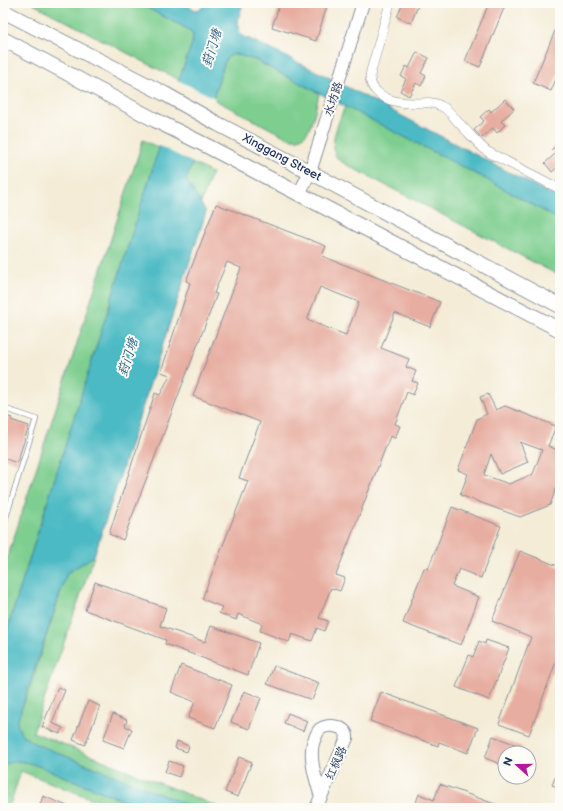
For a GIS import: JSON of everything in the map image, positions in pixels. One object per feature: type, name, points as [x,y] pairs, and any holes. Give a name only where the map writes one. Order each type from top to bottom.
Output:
[{"type":"main road","name":"Xinggang Street","points":[[3,11],[165,94],[218,124],[560,306]]},
{"type":"main road","name":"Xinggang Street","points":[[3,39],[155,120],[210,147],[560,330]]},
{"type":"street","name":"水坊路","points":[[299,194],[310,172],[363,3]]},
{"type":"street","points":[[390,3],[371,71],[370,80],[376,91],[394,101],[404,103],[432,103],[442,106],[488,152],[560,189]]},
{"type":"street","name":"红枫路","points":[[328,726],[336,726],[345,731],[347,738],[318,803],[312,752],[313,744],[321,729],[328,726]]},
{"type":"lane","points":[[3,408],[36,419],[3,527]]},
{"type":"green space","points":[[31,3],[138,3],[188,29],[193,37],[192,43],[179,80]]},
{"type":"green space","points":[[232,54],[238,54],[255,60],[319,93],[311,125],[303,137],[299,139],[288,138],[213,99],[225,61]]},
{"type":"green space","points":[[345,106],[482,177],[560,220],[560,276],[339,160],[334,152],[333,146],[335,132]]},
{"type":"green space","points":[[143,140],[159,148],[3,643],[3,571]]},
{"type":"green space","points":[[193,163],[212,173],[201,203],[186,180]]},
{"type":"green space","points":[[94,556],[33,732],[221,808],[195,808],[36,744],[24,737],[21,733],[17,722],[18,717],[28,693],[67,573]]},
{"type":"green space","points":[[10,762],[26,762],[38,766],[142,808],[115,808],[21,771],[9,808],[3,808],[3,766]]},
{"type":"water","name":"葑门塘","points":[[138,3],[181,3],[196,10],[202,8],[206,3],[243,3],[238,23],[241,35],[324,75],[560,199],[560,220],[482,177],[255,60],[234,54],[228,57],[225,61],[201,141],[186,180],[206,212],[94,556],[67,573],[17,722],[21,733],[36,744],[195,808],[142,808],[25,762],[16,761],[3,766],[3,643],[159,148],[179,80],[192,43],[193,35],[191,31]]},
{"type":"pier","points":[[177,80],[215,98],[195,164],[158,145]]},
{"type":"building","points":[[280,3],[328,3],[316,41],[272,27]]},
{"type":"building","points":[[403,3],[419,3],[411,23],[397,17]]},
{"type":"building","points":[[489,3],[506,3],[480,67],[465,61]]},
{"type":"building","points":[[560,19],[560,69],[551,91],[533,83]]},
{"type":"building","points":[[417,52],[429,58],[421,73],[426,76],[421,86],[416,83],[409,96],[400,91],[406,79],[401,76],[406,66],[409,68]]},
{"type":"building","points":[[505,99],[514,109],[501,121],[505,125],[497,133],[493,128],[482,138],[474,130],[484,121],[480,117],[489,109],[491,112]]},
{"type":"building","points":[[560,142],[560,165],[552,172],[545,163],[555,154],[551,150]]},
{"type":"building","points":[[216,204],[326,246],[322,256],[440,302],[430,327],[395,313],[381,348],[409,359],[406,367],[416,371],[412,381],[418,383],[413,395],[407,392],[395,424],[400,426],[395,438],[390,436],[336,575],[345,578],[340,591],[331,588],[319,618],[328,621],[324,631],[317,628],[312,641],[292,634],[289,642],[260,631],[262,624],[238,614],[236,620],[219,613],[222,607],[202,599],[248,481],[239,478],[260,422],[193,396],[241,268],[227,262],[214,293],[217,294],[123,540],[109,534],[155,393],[160,395],[170,375],[161,372],[190,283],[186,281]],"holes":[[[320,287],[359,302],[346,335],[307,320]]]},
{"type":"building","points":[[488,394],[496,410],[505,406],[556,426],[548,446],[560,451],[560,478],[550,505],[520,517],[460,495],[468,474],[458,470],[477,419],[487,414],[480,397]],"holes":[[[520,442],[542,450],[533,474],[509,484],[484,475],[491,454],[500,474],[528,462]]]},
{"type":"building","points":[[3,415],[12,418],[11,420],[29,426],[17,463],[3,458]]},
{"type":"building","points":[[452,507],[501,526],[481,578],[459,569],[452,586],[479,597],[461,645],[403,623],[424,568],[428,569]]},
{"type":"building","points":[[520,551],[560,567],[560,651],[529,735],[499,724],[531,637],[492,621]]},
{"type":"building","points":[[95,582],[166,608],[160,626],[205,642],[211,626],[259,643],[248,675],[165,644],[166,640],[85,610]]},
{"type":"building","points":[[486,640],[509,648],[489,700],[456,687],[469,655],[473,657],[479,641],[485,644]]},
{"type":"building","points":[[181,665],[232,685],[215,728],[188,718],[195,702],[171,692]]},
{"type":"building","points":[[274,666],[319,683],[312,700],[267,684]]},
{"type":"building","points":[[58,687],[65,690],[52,723],[63,728],[60,734],[42,727]]},
{"type":"building","points":[[244,691],[261,698],[249,729],[231,722]]},
{"type":"building","points":[[381,692],[478,728],[468,753],[439,742],[438,746],[370,721]]},
{"type":"building","points":[[88,701],[100,706],[85,745],[73,740]]},
{"type":"building","points":[[288,713],[307,721],[303,731],[284,723]]},
{"type":"building","points":[[113,714],[127,720],[125,726],[132,729],[124,748],[103,740]]},
{"type":"building","points":[[493,736],[517,745],[497,745],[497,763],[485,758]]},
{"type":"building","points":[[177,741],[189,746],[187,752],[175,748]]},
{"type":"building","points":[[239,757],[252,762],[238,797],[225,792]]},
{"type":"building","points":[[169,761],[183,766],[179,777],[165,772]]},
{"type":"building","points":[[560,766],[560,788],[552,785]]},
{"type":"building","points":[[440,784],[503,808],[414,808],[419,794],[434,800]]},
{"type":"building","points":[[43,796],[72,808],[39,808]]}]
